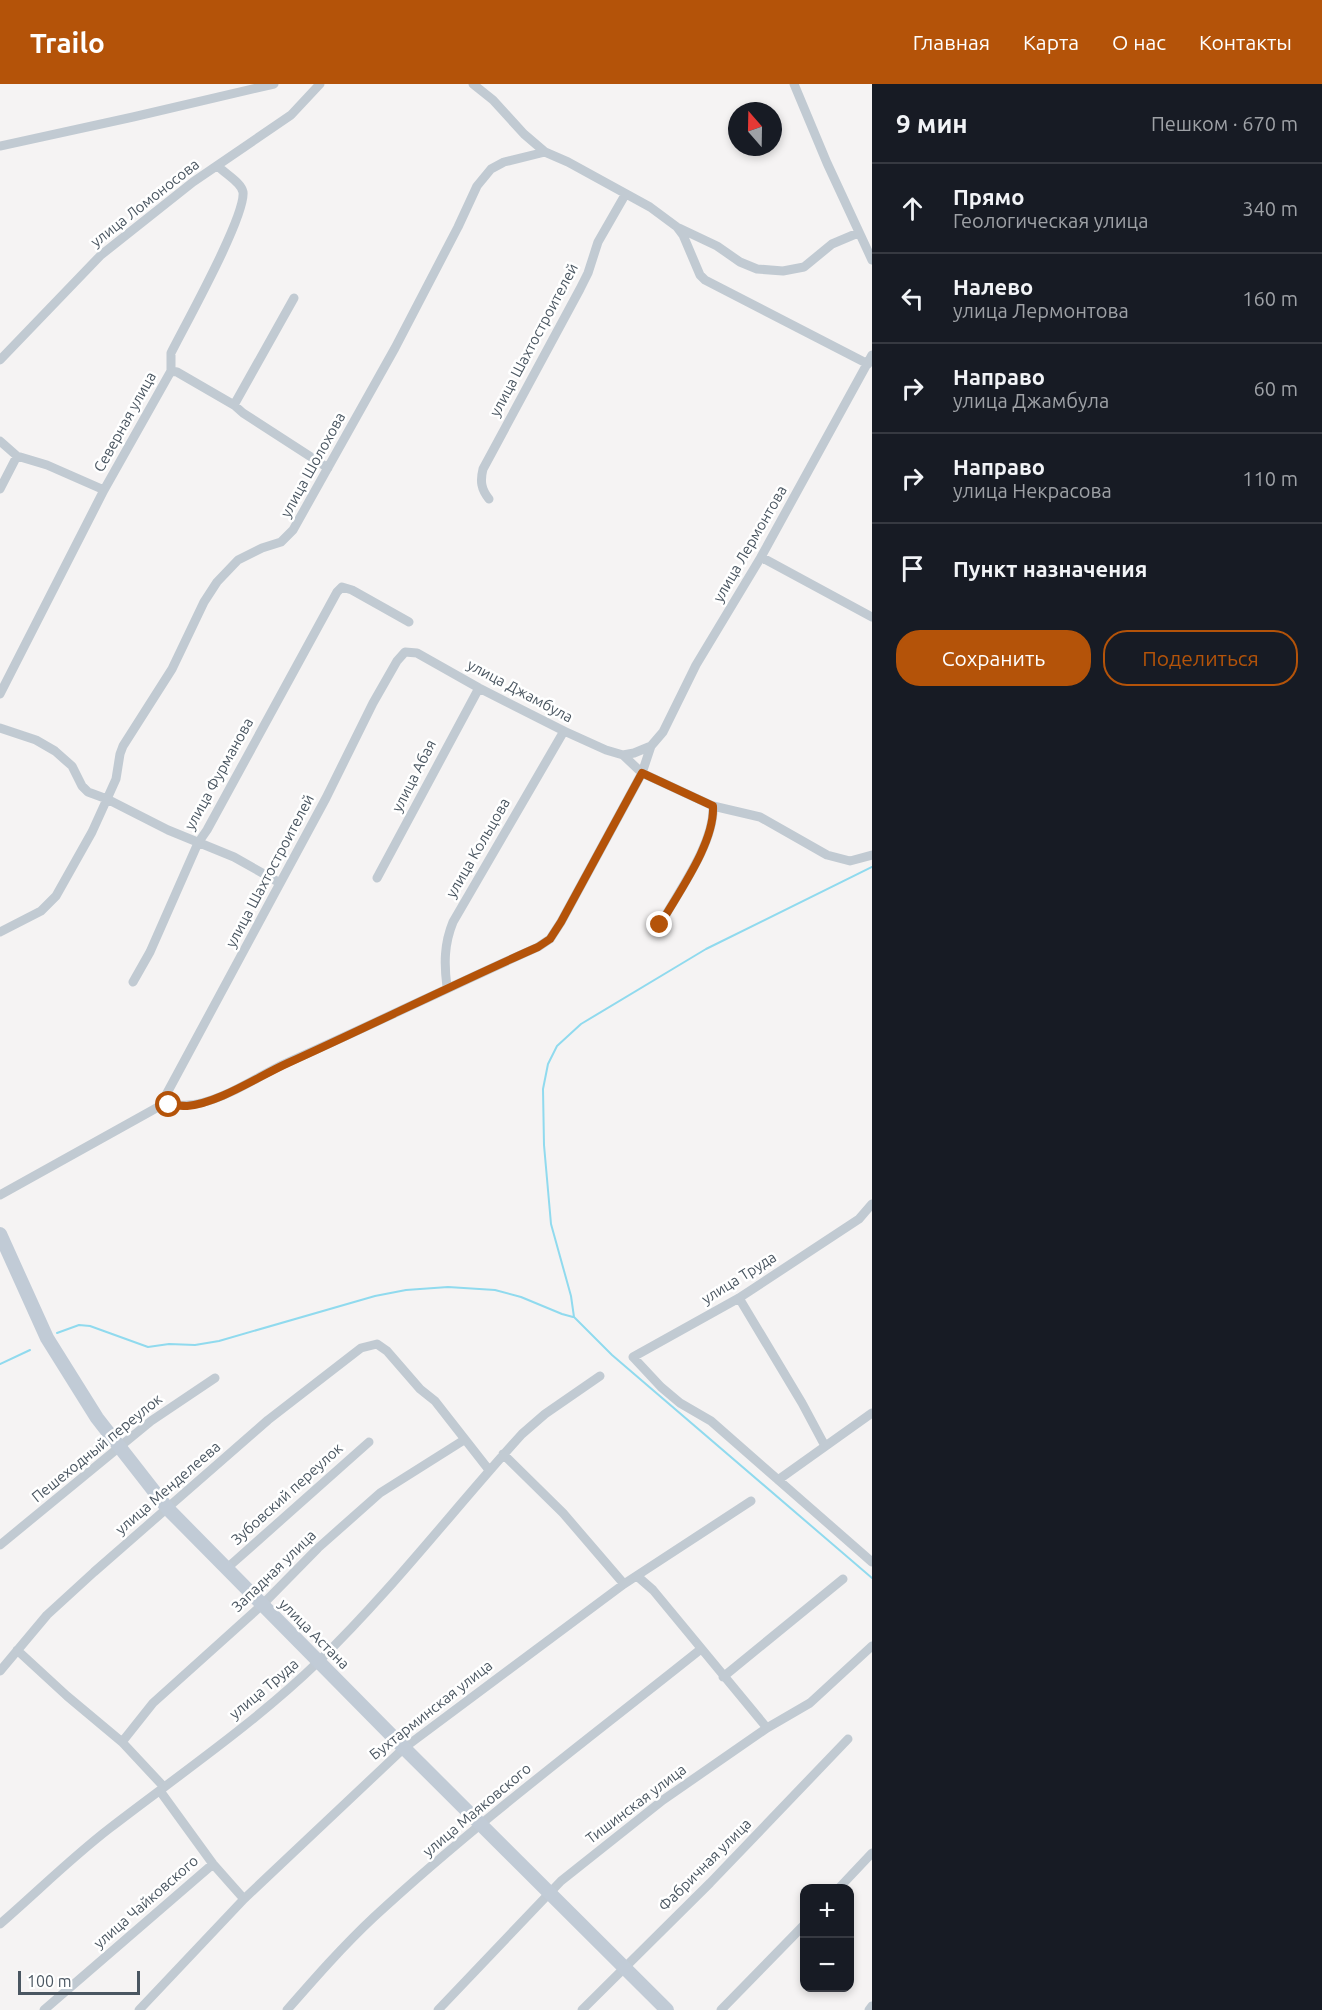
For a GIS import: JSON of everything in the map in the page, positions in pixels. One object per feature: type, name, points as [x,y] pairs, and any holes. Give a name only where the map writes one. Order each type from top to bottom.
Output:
[{"type":"street","points":[[0,146],[274,84]]},
{"type":"street","name":"улица Ломоносова","points":[[0,360],[101,255],[184,189],[291,115],[320,84]]},
{"type":"street","points":[[473,84],[493,100],[524,134],[545,152],[568,162],[650,207],[677,227],[717,246],[740,262],[758,269],[783,271],[804,267],[832,244],[858,233]]},
{"type":"street","points":[[794,84],[858,233],[872,260]]},
{"type":"street","name":"улица Шолохова","points":[[0,932],[52,902],[92,832],[116,778],[123,746],[172,669],[204,602],[217,582],[238,560],[262,548],[281,542],[293,530],[395,348],[477,186],[491,170],[504,162],[545,152]]},
{"type":"street","name":"Северная улица","points":[[0,694],[104,490],[171,371],[171,353],[234,227],[243,200],[242,188],[218,166]]},
{"type":"street","name":"улица Шахтостроителей","points":[[489,499],[483,492],[480,481],[483,469],[580,289],[598,242],[625,195]]},
{"type":"street","points":[[677,227],[683,235],[700,275],[705,280],[870,360]]},
{"type":"street","points":[[234,405],[294,298]]},
{"type":"street","name":"улица Лермонтова","points":[[447,987],[538,947],[550,939],[642,773],[651,746],[663,732],[696,665],[761,557],[870,360]]},
{"type":"street","points":[[171,371],[177,372],[234,405],[328,468]]},
{"type":"street","points":[[0,441],[17,456],[47,465],[104,490]]},
{"type":"street","points":[[0,489],[17,456]]},
{"type":"street","points":[[761,557],[872,617]]},
{"type":"street","name":"улица Фурманова","points":[[133,982],[150,952],[198,843],[326,608],[337,592],[342,587],[352,590],[409,622]]},
{"type":"street","name":"улица Шахтостроителей","points":[[160,1106],[326,798],[373,703],[397,661],[405,652]]},
{"type":"street","name":"улица Джамбула","points":[[405,652],[417,653],[479,688],[606,750],[623,755],[651,746]]},
{"type":"street","name":"улица Абая","points":[[376,878],[479,688]]},
{"type":"street","points":[[0,728],[36,740],[56,751],[72,766],[82,786],[88,792],[107,799],[150,822],[234,857],[280,882]]},
{"type":"street","name":"улица Кольцова","points":[[447,987],[445,949],[453,922],[564,731]]},
{"type":"street","name":"улица Джамбула","points":[[623,755],[642,773],[713,806],[760,817],[827,855],[850,861],[872,855]]},
{"type":"street","points":[[660,925],[701,853],[712,828],[713,806]]},
{"type":"street","points":[[0,1196],[160,1106],[187,1106],[217,1098],[277,1068],[382,1021],[447,987]]},
{"type":"street","name":"улица Труда","points":[[778,1480],[711,1421],[680,1403],[661,1387],[633,1357],[739,1298],[859,1219],[872,1204]]},
{"type":"street","name":"улица Астана","points":[[0,1234],[47,1338],[97,1418],[168,1509],[667,2010]]},
{"type":"street","points":[[739,1298],[825,1446]]},
{"type":"street","name":"улица Менделеева","points":[[0,1671],[47,1615],[94,1572],[268,1420],[361,1348],[377,1344],[387,1351],[420,1389],[435,1401],[464,1440]]},
{"type":"street","name":"улица Труда","points":[[0,1924],[51,1876],[108,1829],[271,1704],[320,1661],[389,1589],[522,1434],[545,1414],[600,1376]]},
{"type":"street","name":"Пешеходный переулок","points":[[0,1545],[151,1421],[215,1378]]},
{"type":"street","points":[[871,1558],[778,1480],[872,1413]]},
{"type":"street","points":[[464,1440],[489,1470]]},
{"type":"street","name":"Западная улица","points":[[122,1742],[153,1703],[262,1605],[318,1548],[380,1493],[464,1440]]},
{"type":"street","name":"Зубовский переулок","points":[[226,1569],[369,1442]]},
{"type":"street","points":[[503,1454],[563,1513],[624,1584]]},
{"type":"street","name":"Бухтарминская улица","points":[[139,2010],[244,1899],[404,1748],[624,1584],[751,1501]]},
{"type":"street","points":[[637,1575],[653,1590],[767,1728]]},
{"type":"street","points":[[723,1677],[843,1579]]},
{"type":"street","name":"Тишинская улица","points":[[438,2010],[550,1892],[663,1800],[767,1728],[810,1703],[872,1646]]},
{"type":"street","name":"улица Маяковского","points":[[287,2010],[374,1918],[480,1824],[701,1649]]},
{"type":"street","points":[[17,1650],[122,1742],[162,1789],[213,1864],[244,1899]]},
{"type":"street","name":"Фабричная улица","points":[[582,2010],[710,1883],[848,1739]]},
{"type":"street","points":[[843,1884],[872,1853]]},
{"type":"street","name":"улица Чайковского","points":[[44,2010],[213,1864]]},
{"type":"street","points":[[721,2010],[800,1929]]},
{"type":"street","points":[[869,2010],[872,2006]]},
{"type":"waterway","points":[[872,867],[706,949],[581,1024],[557,1046],[548,1064],[543,1089],[544,1145],[551,1224],[571,1296],[574,1317],[612,1355],[872,1578]]},
{"type":"waterway","points":[[57,1333],[79,1325],[90,1326],[148,1347],[169,1344],[195,1345],[219,1341],[375,1296],[406,1290],[448,1287],[495,1290],[521,1297],[573,1317]]},
{"type":"waterway","points":[[0,1364],[30,1350]]},
{"type":"route","points":[[169,1105],[187,1106],[217,1098],[277,1068],[382,1021],[447,987],[538,947],[550,939],[642,773],[713,806],[712,828],[701,853],[660,925]]}]
